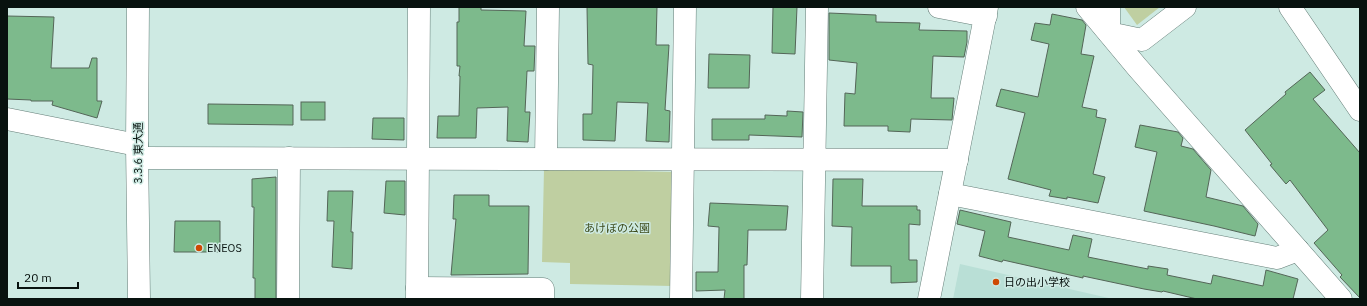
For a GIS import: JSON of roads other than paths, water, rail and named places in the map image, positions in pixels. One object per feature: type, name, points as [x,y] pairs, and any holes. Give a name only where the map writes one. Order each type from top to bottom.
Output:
[{"type":"street","name":"3.3.6 東大通","points":[[138,7],[137,151],[139,299]]},
{"type":"street","points":[[419,7],[417,293],[543,289],[543,299]]},
{"type":"street","points":[[546,159],[548,7]]},
{"type":"street","points":[[681,299],[685,7]]},
{"type":"street","points":[[812,299],[817,7]]},
{"type":"street","points":[[929,299],[987,12],[939,7]]},
{"type":"street","points":[[1087,7],[1341,299]]},
{"type":"street","points":[[1109,7],[1109,33]]},
{"type":"street","points":[[1109,33],[1142,40],[1185,7]]},
{"type":"street","points":[[1290,7],[1360,110]]},
{"type":"street","points":[[7,119],[137,151],[290,158],[957,160]]},
{"type":"street","points":[[288,299],[290,158]]},
{"type":"street","points":[[950,194],[1277,258],[1298,250]]},
{"type":"place","name":"ENEOS","points":[[199,248]]},
{"type":"place","name":"日の出小学校","points":[[996,282]]},
{"type":"park label","name":"あけぼの公園","points":[[617,228]]}]
